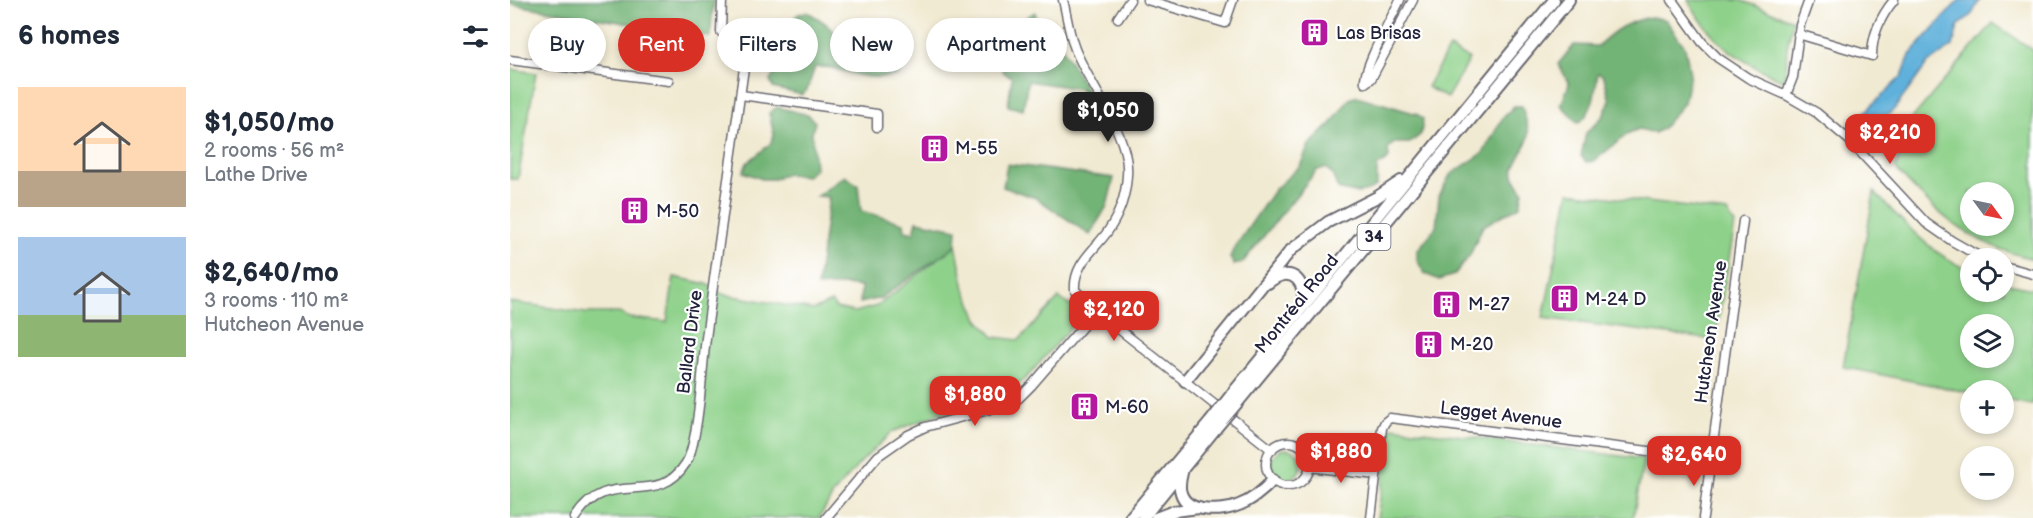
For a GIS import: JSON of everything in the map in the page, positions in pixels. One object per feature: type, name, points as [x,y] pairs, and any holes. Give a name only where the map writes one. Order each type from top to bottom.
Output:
[{"type":"main road","name":"Montréal Road","points":[[1235,399],[1300,312],[1554,0]]},
{"type":"main road","name":"Montréal Road","points":[[1130,518],[1213,425],[1569,0]]},
{"type":"main road","points":[[1185,381],[1262,288],[1280,262],[1304,239],[1328,222],[1377,197],[1415,169]]},
{"type":"main road","points":[[1262,288],[1280,275],[1295,278],[1302,285],[1304,293],[1300,312]]},
{"type":"main road","name":"Montréal Road","points":[[1143,518],[1183,470],[1213,425]]},
{"type":"main road","points":[[1183,470],[1181,495],[1187,502],[1199,508]]},
{"type":"main road","points":[[1156,518],[1199,508],[1219,510],[1236,507],[1254,498],[1273,480]]},
{"type":"street","name":"Ballard Drive","points":[[575,518],[583,506],[596,495],[613,489],[652,488],[669,481],[687,461],[696,422],[744,68],[743,58],[722,32],[722,0]]},
{"type":"street","points":[[1063,0],[1075,49],[1123,144],[1128,170],[1117,216],[1082,262],[1075,283],[1078,294],[1096,311],[1272,450]]},
{"type":"street","points":[[1118,18],[1130,0]]},
{"type":"street","points":[[1147,0],[1225,23],[1233,0]]},
{"type":"street","points":[[1400,0],[1366,70],[1365,83],[1371,79],[1413,0]]},
{"type":"street","points":[[1786,95],[1793,77],[1798,34],[1809,0]]},
{"type":"street","points":[[1798,34],[1872,56],[1875,33],[1894,0]]},
{"type":"street","points":[[1672,1],[1702,42],[1718,58],[1748,78],[1786,95],[1817,113],[1841,132],[1926,223],[1964,248]]},
{"type":"street","points":[[510,60],[669,81]]},
{"type":"street","points":[[741,95],[878,114],[877,127]]},
{"type":"street","name":"Hutcheon Avenue","points":[[1703,518],[1743,221]]},
{"type":"street","points":[[2014,269],[2033,274]]},
{"type":"street","points":[[826,518],[878,456],[908,435],[925,427],[1003,406],[1019,398],[1096,311]]},
{"type":"street","name":"Legget Avenue","points":[[1371,518],[1382,428],[1390,418],[1711,459]]},
{"type":"street","points":[[1281,443],[1298,445],[1306,453],[1309,467],[1305,478],[1297,484],[1285,486],[1273,480],[1266,467],[1272,450],[1281,443]]},
{"type":"street","points":[[1309,467],[1376,475]]},
{"type":"green space","points":[[510,0],[714,0],[710,37],[705,36],[705,18],[618,18],[618,22],[606,18],[510,4]]},
{"type":"green space","points":[[1688,0],[1740,0],[1793,20],[1787,48],[1786,72],[1782,80],[1751,65],[1727,49],[1707,28]]},
{"type":"green space","points":[[807,12],[817,18],[794,18],[800,13]]},
{"type":"green space","points":[[1035,12],[1036,18],[1026,18]]},
{"type":"green space","points":[[1651,17],[1666,20],[1685,47],[1690,74],[1684,103],[1662,129],[1655,133],[1639,129],[1629,133],[1594,161],[1586,162],[1581,156],[1586,133],[1603,116],[1610,101],[1604,77],[1598,73],[1591,108],[1578,123],[1561,105],[1569,84],[1558,64],[1574,45],[1598,46],[1622,27]]},
{"type":"green space","points":[[818,18],[830,28],[830,68],[818,67]]},
{"type":"green space","points":[[1993,23],[2033,50],[2033,259],[2014,254],[2014,248],[1998,248],[1973,236],[2014,236],[2014,182],[1960,182],[1960,228],[1926,201],[1896,169],[1903,129]]},
{"type":"green space","points":[[1449,48],[1469,59],[1447,98],[1427,87]]},
{"type":"green space","points":[[1067,56],[1090,96],[1090,101],[1084,98],[1081,89],[1028,81],[1023,110],[1008,106],[1012,77],[1003,72],[1067,72]]},
{"type":"green space","points":[[510,69],[536,73],[518,179],[510,179]]},
{"type":"green space","points":[[775,72],[813,72],[807,90],[802,95],[773,88],[770,81]]},
{"type":"green space","points":[[847,72],[900,72],[897,76],[862,76]]},
{"type":"green space","points":[[1357,96],[1417,114],[1423,119],[1421,134],[1410,143],[1394,143],[1388,149],[1389,158],[1377,167],[1377,185],[1369,191],[1354,192],[1338,189],[1332,174],[1326,168],[1317,170],[1243,262],[1234,265],[1230,258],[1233,250],[1275,189],[1300,166],[1309,145],[1331,124],[1349,99]]},
{"type":"green space","points":[[1514,106],[1522,106],[1529,132],[1525,148],[1514,170],[1514,176],[1523,191],[1520,206],[1483,226],[1470,255],[1454,275],[1439,280],[1425,274],[1417,260],[1417,251],[1436,227],[1439,196],[1450,175],[1483,153],[1502,119]]},
{"type":"green space","points":[[777,107],[808,115],[815,122],[812,132],[815,169],[807,176],[786,174],[774,179],[762,179],[743,172],[747,163],[770,144],[774,135],[769,113]]},
{"type":"green space","points":[[1007,164],[1114,178],[1107,206],[1090,235],[1036,198],[1003,187]]},
{"type":"green space","points":[[845,176],[858,185],[861,211],[904,223],[905,231],[914,233],[917,221],[957,229],[956,245],[881,298],[860,303],[861,287],[845,285],[817,287],[829,197],[817,196]]},
{"type":"green space","points":[[1569,192],[1727,212],[1735,224],[1715,340],[1543,318]]},
{"type":"green space","points":[[1874,192],[1931,247],[1960,266],[1960,302],[2014,302],[2014,285],[2033,289],[2033,405],[2014,402],[2014,380],[1960,380],[1960,391],[1843,367]]},
{"type":"green space","points":[[956,245],[965,289],[978,319],[994,337],[1019,340],[1059,298],[1078,311],[1079,318],[1028,376],[1001,399],[938,414],[892,432],[860,463],[834,493],[819,518],[510,518],[510,302],[586,313],[619,313],[630,318],[667,322],[674,277],[707,284],[722,294],[813,310],[831,302],[836,308],[855,312],[877,306]]},
{"type":"green space","points":[[1391,427],[1644,459],[1633,518],[1377,518]]},
{"type":"green space","points":[[1286,449],[1297,453],[1301,464],[1297,475],[1286,479],[1275,475],[1271,464],[1275,453]]},
{"type":"water","points":[[1959,0],[1980,0],[1972,14],[1958,26],[1953,46],[1928,63],[1896,107],[1881,123],[1872,122],[1863,114],[1902,76],[1910,55]]},
{"type":"place","name":"Las Brisas","points":[[1315,33]]},
{"type":"place","name":"M-55","points":[[934,148]]},
{"type":"place","name":"M-50","points":[[635,211]]},
{"type":"place","name":"M-24 D","points":[[1564,299]]},
{"type":"place","name":"M-27","points":[[1447,304]]},
{"type":"place","name":"M-20","points":[[1429,344]]},
{"type":"place","name":"M-60","points":[[1084,407]]}]
